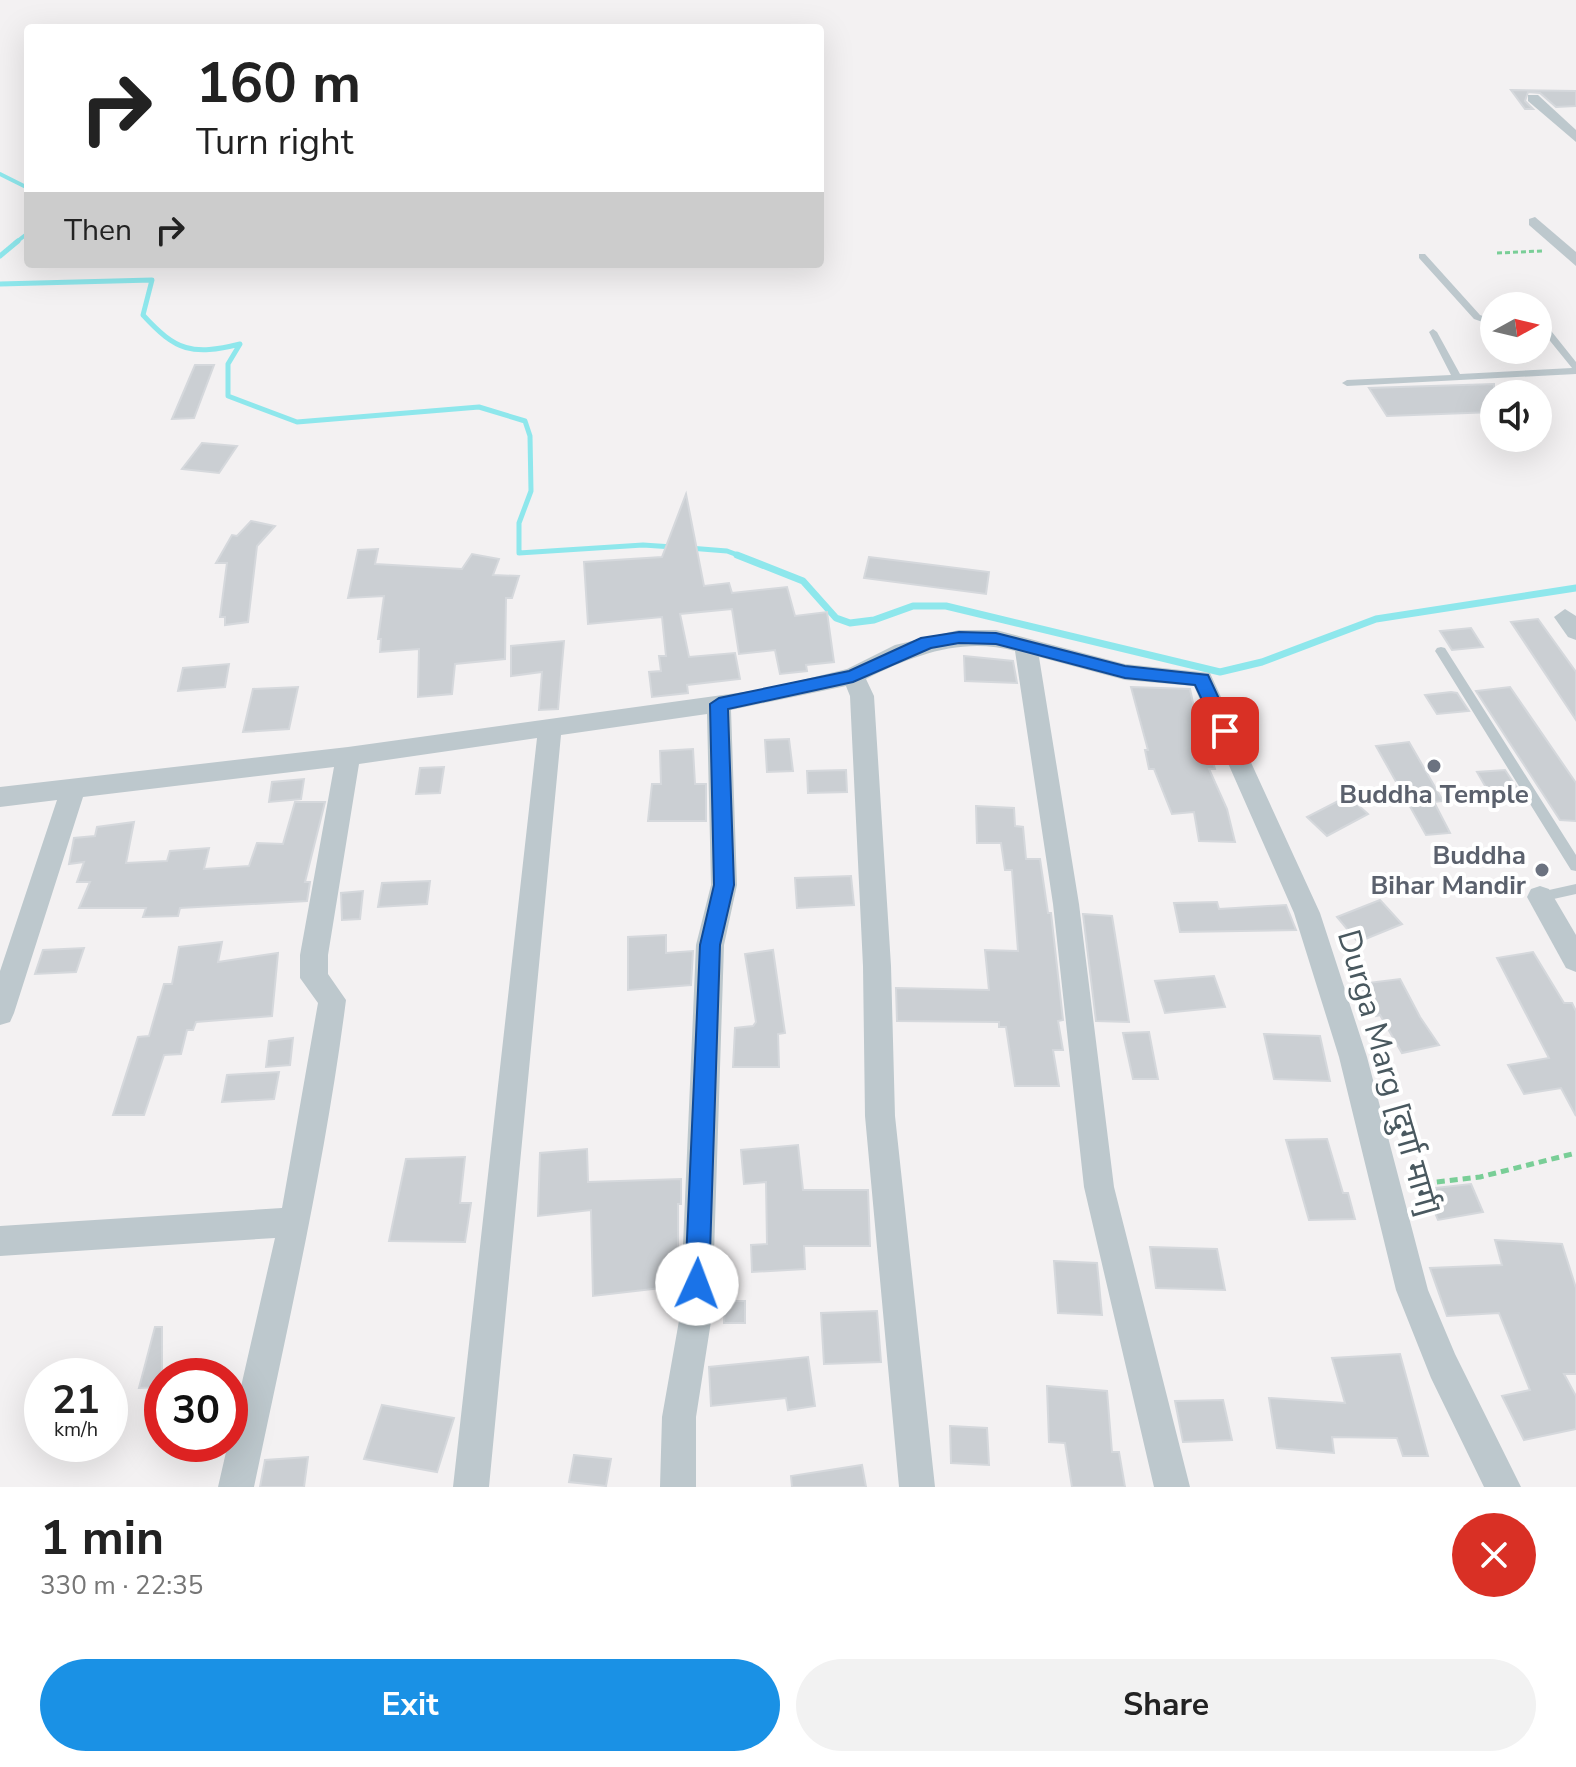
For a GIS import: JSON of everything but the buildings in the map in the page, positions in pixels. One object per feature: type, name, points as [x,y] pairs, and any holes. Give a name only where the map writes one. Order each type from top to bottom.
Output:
[{"type":"street","points":[[1533,98],[1576,138]]},
{"type":"street","points":[[1535,222],[1570,256]]},
{"type":"street","points":[[0,797],[348,756],[719,704],[853,676],[927,642],[996,638],[1026,646],[1066,904],[1099,1187],[1172,1487]]},
{"type":"street","name":"Durga Marg [दुर्गा मार्ग]","points":[[1026,646],[1125,672],[1202,679],[1307,913],[1353,1057],[1389,1188],[1412,1290],[1443,1366],[1503,1487]]},
{"type":"street","points":[[853,676],[862,696],[863,712],[877,966],[880,1116],[917,1487]]},
{"type":"street","points":[[678,1487],[679,1417],[696,1315],[710,945],[724,885],[719,704]]},
{"type":"street","points":[[471,1487],[550,729]]},
{"type":"street","points":[[236,1487],[294,1222],[332,1000],[314,978],[314,955],[348,756]]},
{"type":"street","points":[[0,1013],[73,788]]},
{"type":"street","points":[[1540,897],[1576,960]]},
{"type":"street","points":[[0,1241],[294,1222]]},
{"type":"lane","points":[[1422,256],[1480,318]]},
{"type":"lane","points":[[1433,332],[1457,377]]},
{"type":"lane","points":[[1552,338],[1576,370]]},
{"type":"lane","points":[[1370,389],[1351,389],[1347,383],[1576,370]]},
{"type":"lane","points":[[1441,651],[1576,866]]},
{"type":"lane","points":[[1540,897],[1576,889]]},
{"type":"path","points":[[1497,253],[1570,256]]},
{"type":"path","points":[[1389,1188],[1480,1177],[1576,1153]]},
{"type":"waterway","points":[[0,174],[24,186]]},
{"type":"waterway","points":[[15,243],[24,236]]},
{"type":"waterway","points":[[0,256],[18,241]]},
{"type":"waterway","points":[[0,284],[152,280],[143,315],[155,327],[186,348],[209,350],[240,344],[228,364],[228,396],[297,422],[479,407],[525,421],[530,436],[531,491],[519,523],[519,553],[643,545],[673,547]]},
{"type":"waterway","points":[[689,548],[727,551],[743,557]]},
{"type":"waterway","points":[[737,555],[803,581],[836,618],[850,623],[874,620],[913,606],[946,606],[1220,672],[1262,662],[1376,619],[1576,588]]},
{"type":"place","name":"Buddha Temple","points":[[1434,766]]},
{"type":"place","name":"Buddha Bihar Mandir","points":[[1542,870]]},
{"type":"route","points":[[697,1284],[710,945],[724,885],[719,704],[765,697],[853,676],[927,642],[996,638],[1125,672],[1202,679],[1225,731]]}]
